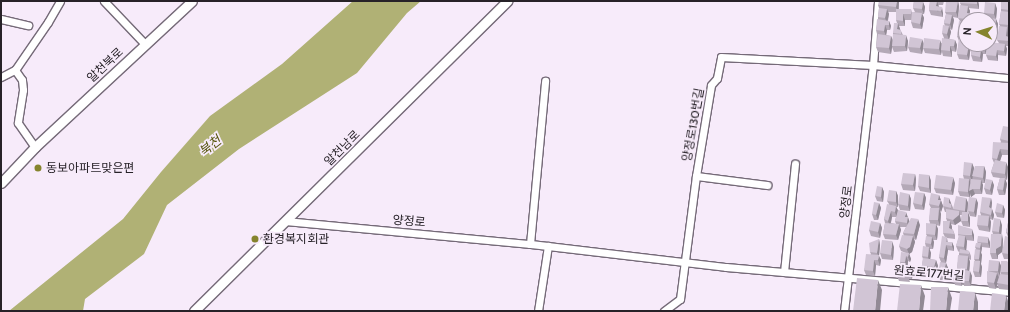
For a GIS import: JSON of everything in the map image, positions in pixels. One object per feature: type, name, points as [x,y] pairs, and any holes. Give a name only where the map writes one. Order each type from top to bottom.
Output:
[{"type":"street","points":[[1,78],[15,70],[48,22],[60,1]]},
{"type":"street","points":[[104,1],[145,44]]},
{"type":"street","name":"알천북로","points":[[1,183],[35,148],[192,1]]},
{"type":"street","name":"알천남로","points":[[194,311],[507,1]]},
{"type":"street","name":"양정로","points":[[286,221],[530,244],[784,272],[848,277],[873,65],[878,1]]},
{"type":"street","points":[[1,19],[28,25]]},
{"type":"street","name":"양정로130번길","points":[[685,262],[696,176],[711,85],[717,78],[721,57],[873,65]]},
{"type":"street","points":[[873,65],[1009,78]]},
{"type":"street","points":[[15,70],[22,80],[23,90],[18,123],[35,148]]},
{"type":"street","points":[[530,244],[545,81]]},
{"type":"street","points":[[784,272],[795,164]]},
{"type":"street","name":"양정로130번길","points":[[696,176],[767,185]]},
{"type":"street","points":[[538,311],[548,246]]},
{"type":"street","points":[[664,311],[680,299],[685,262]]},
{"type":"street","points":[[844,311],[848,277]]},
{"type":"street","name":"원효로177번길","points":[[848,277],[1009,292]]},
{"type":"water","name":"북천","points":[[353,1],[421,1],[407,13],[357,73],[239,149],[167,205],[144,254],[85,299],[83,311],[9,311],[123,219],[161,172],[210,116],[282,64]]},
{"type":"building","points":[[879,1],[897,1],[896,7],[878,5]]},
{"type":"building","points":[[914,1],[923,2],[922,9],[913,8]]},
{"type":"building","points":[[930,1],[937,1],[936,6],[942,7],[941,11],[929,10]]},
{"type":"building","points":[[946,1],[958,1],[956,12],[945,12]]},
{"type":"building","points":[[960,1],[977,1],[977,4],[960,3]]},
{"type":"building","points":[[1001,1],[1008,1],[1009,10],[1001,9]]},
{"type":"building","points":[[985,2],[995,3],[994,12],[984,12]]},
{"type":"building","points":[[960,5],[968,6],[967,12],[959,12]]},
{"type":"building","points":[[879,8],[887,9],[885,18],[878,17]]},
{"type":"building","points":[[896,9],[911,9],[911,14],[903,14],[903,21],[896,20]]},
{"type":"building","points":[[1001,11],[1009,12],[1009,25],[999,24]]},
{"type":"building","points":[[912,12],[922,13],[920,24],[911,22]]},
{"type":"building","points":[[946,14],[952,15],[950,24],[944,23]]},
{"type":"building","points":[[877,19],[889,21],[889,25],[885,25],[884,31],[876,30]]},
{"type":"building","points":[[894,23],[898,23],[897,29],[901,30],[901,34],[893,33]]},
{"type":"building","points":[[943,25],[949,26],[947,34],[942,33]]},
{"type":"building","points":[[999,26],[1007,27],[1006,36],[1009,37],[1009,41],[998,40]]},
{"type":"building","points":[[878,34],[891,36],[889,48],[876,47]]},
{"type":"building","points":[[893,34],[906,35],[905,46],[892,46]]},
{"type":"building","points":[[910,37],[922,39],[920,48],[908,47]]},
{"type":"building","points":[[924,38],[940,40],[939,49],[923,48]]},
{"type":"building","points":[[942,38],[955,40],[954,46],[950,46],[950,51],[941,50]]},
{"type":"building","points":[[998,43],[1005,44],[1004,51],[998,50]]},
{"type":"building","points":[[958,46],[958,52],[968,52],[967,55],[957,54]]},
{"type":"building","points":[[971,52],[981,52],[980,57],[971,55]]},
{"type":"building","points":[[986,52],[997,52],[996,56],[986,55]]},
{"type":"building","points":[[1003,126],[1009,127],[1009,141],[1000,139]]},
{"type":"building","points":[[993,142],[1009,143],[1009,150],[1000,149],[997,159],[992,158]]},
{"type":"building","points":[[995,160],[1006,162],[1005,174],[991,172]]},
{"type":"building","points":[[964,162],[972,163],[970,176],[963,175]]},
{"type":"building","points":[[975,166],[984,166],[983,178],[972,176]]},
{"type":"building","points":[[903,173],[915,174],[913,185],[901,184]]},
{"type":"building","points":[[919,174],[929,175],[929,188],[918,186]]},
{"type":"building","points":[[936,175],[953,177],[951,190],[934,188]]},
{"type":"building","points":[[959,178],[969,179],[968,192],[958,191]]},
{"type":"building","points":[[1000,178],[1005,178],[1003,190],[997,189]]},
{"type":"building","points":[[971,179],[981,180],[980,189],[973,189],[969,191]]},
{"type":"building","points":[[986,179],[992,180],[990,190],[984,188]]},
{"type":"building","points":[[877,186],[882,187],[881,197],[875,196]]},
{"type":"building","points":[[889,190],[896,191],[896,202],[887,201]]},
{"type":"building","points":[[900,192],[909,194],[908,206],[898,204]]},
{"type":"building","points":[[915,192],[924,193],[922,205],[913,203]]},
{"type":"building","points":[[931,193],[939,195],[938,200],[941,200],[939,206],[929,204]]},
{"type":"building","points":[[956,196],[966,198],[965,211],[953,209]]},
{"type":"building","points":[[944,197],[949,198],[951,208],[943,206]]},
{"type":"building","points":[[969,197],[976,198],[974,212],[968,211]]},
{"type":"building","points":[[982,197],[991,198],[989,207],[992,209],[991,215],[980,212]]},
{"type":"building","points":[[874,202],[879,203],[876,215],[872,214]]},
{"type":"building","points":[[997,203],[1003,205],[1002,213],[995,212]]},
{"type":"building","points":[[887,204],[896,206],[895,212],[891,211],[888,221],[884,219]]},
{"type":"building","points":[[930,208],[939,208],[938,220],[929,220]]},
{"type":"building","points":[[946,209],[959,211],[959,215],[953,220],[946,218]]},
{"type":"building","points":[[898,210],[906,212],[905,217],[908,217],[907,223],[895,221]]},
{"type":"building","points":[[962,212],[968,212],[968,221],[961,221]]},
{"type":"building","points":[[978,215],[989,216],[988,226],[977,225]]},
{"type":"building","points":[[911,218],[918,219],[914,234],[903,233]]},
{"type":"building","points":[[994,218],[1000,219],[999,232],[992,231]]},
{"type":"building","points":[[1009,218],[1009,233],[1006,232]]},
{"type":"building","points":[[871,221],[880,223],[878,232],[869,230]]},
{"type":"building","points":[[943,221],[950,221],[949,228],[953,230],[954,234],[943,233]]},
{"type":"building","points":[[885,223],[899,224],[896,235],[883,234]]},
{"type":"building","points":[[926,223],[936,224],[935,235],[926,234]]},
{"type":"building","points":[[958,225],[972,229],[972,235],[958,234]]},
{"type":"building","points":[[991,234],[1002,234],[1001,246],[996,249],[996,253],[990,253]]},
{"type":"building","points":[[902,235],[913,236],[910,247],[907,249],[899,246]]},
{"type":"building","points":[[959,235],[965,236],[964,247],[956,246]]},
{"type":"building","points":[[926,236],[932,237],[931,244],[925,243]]},
{"type":"building","points":[[942,236],[947,237],[946,242],[952,242],[952,246],[946,245],[944,258],[939,257]]},
{"type":"building","points":[[978,236],[988,237],[988,243],[977,242]]},
{"type":"building","points":[[1005,236],[1009,237],[1009,254],[1002,253]]},
{"type":"building","points":[[879,239],[877,253],[870,252],[869,243]]},
{"type":"building","points":[[882,240],[892,241],[891,255],[880,253]]},
{"type":"building","points":[[976,243],[981,243],[980,248],[975,247]]},
{"type":"building","points":[[923,246],[929,247],[928,257],[922,256]]},
{"type":"building","points":[[960,249],[969,251],[969,254],[959,253]]},
{"type":"building","points":[[975,249],[980,250],[979,259],[974,259]]},
{"type":"building","points":[[901,252],[909,253],[908,257],[906,256],[905,262],[900,262]]},
{"type":"building","points":[[866,254],[879,255],[878,260],[874,260],[873,271],[864,270]]},
{"type":"building","points":[[958,255],[968,256],[967,269],[957,268]]},
{"type":"building","points":[[923,258],[936,260],[934,267],[927,266],[926,272],[921,271]]},
{"type":"building","points":[[989,260],[999,261],[998,271],[988,271]]},
{"type":"building","points":[[974,261],[980,261],[979,272],[973,271]]},
{"type":"building","points":[[1001,261],[1007,261],[1009,263],[1009,272],[1001,272]]},
{"type":"building","points":[[940,262],[946,263],[943,275],[938,274]]},
{"type":"building","points":[[898,265],[911,266],[910,274],[907,274],[908,277],[897,276]]},
{"type":"building","points":[[954,270],[961,271],[960,280],[953,279]]},
{"type":"building","points":[[964,270],[970,271],[969,281],[963,281]]},
{"type":"building","points":[[987,271],[997,273],[994,283],[987,282]]},
{"type":"building","points":[[1000,274],[1009,275],[1009,285],[997,283]]},
{"type":"building","points":[[857,278],[878,280],[875,311],[853,311]]},
{"type":"building","points":[[900,284],[921,285],[919,311],[897,311]]},
{"type":"building","points":[[931,287],[948,287],[946,311],[930,311]]},
{"type":"building","points":[[960,291],[975,292],[973,311],[958,311]]},
{"type":"building","points":[[992,293],[1006,295],[1004,311],[990,311]]},
{"type":"place","name":"동보아파트맞은편","points":[[38,168]]},
{"type":"place","name":"환경복지회관","points":[[255,239]]}]
